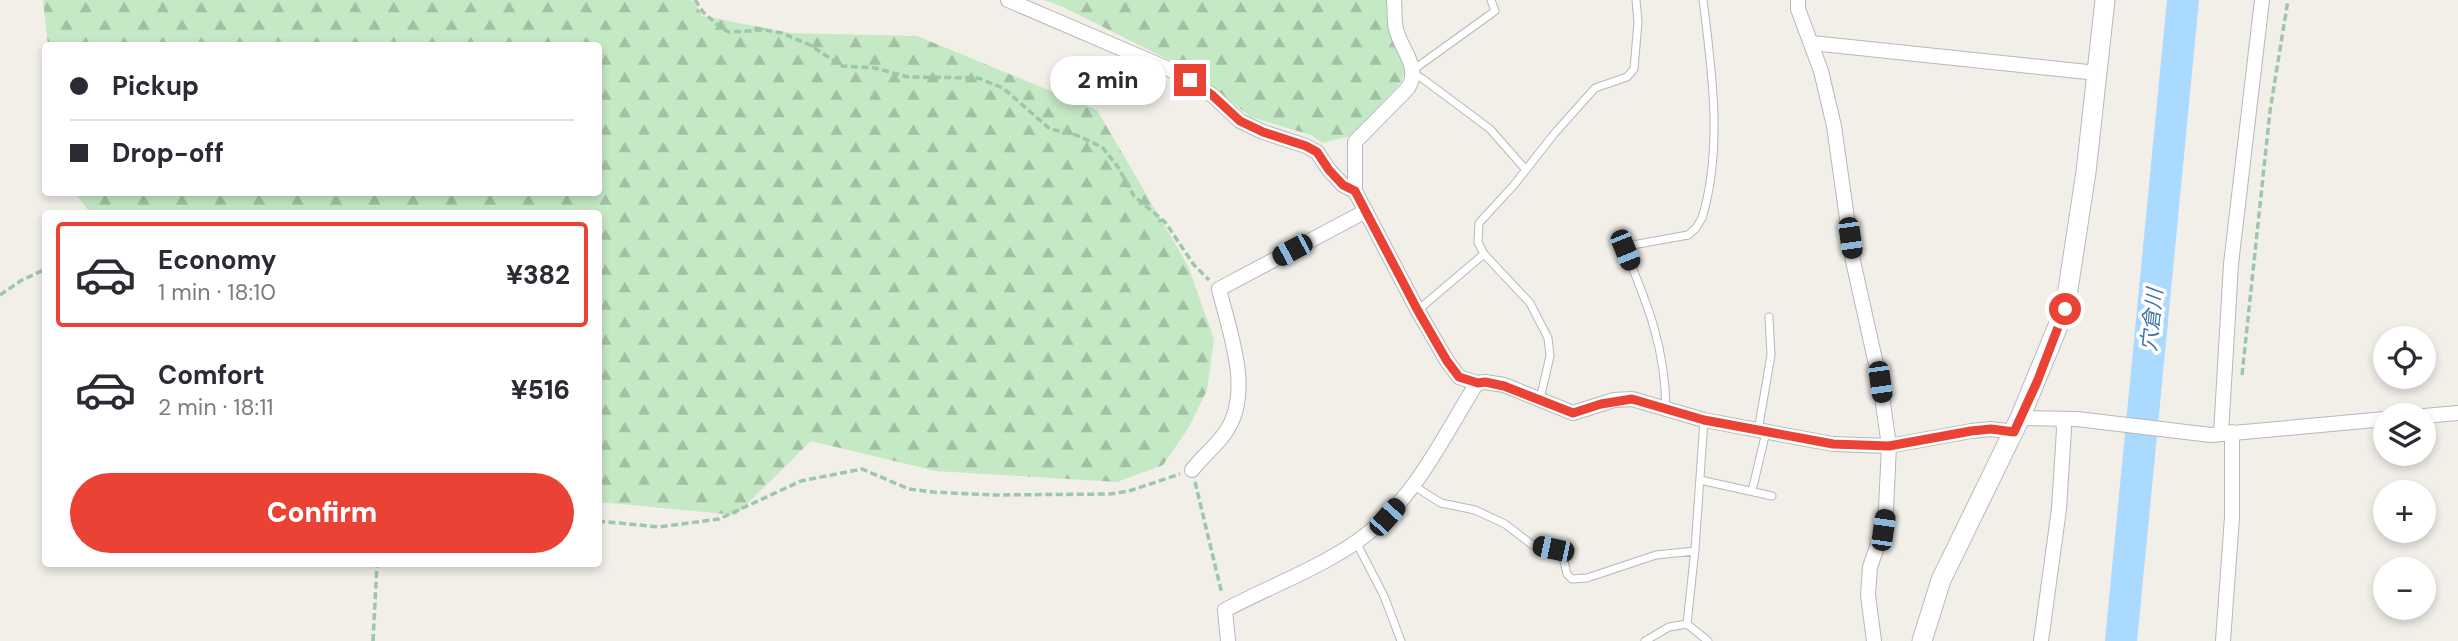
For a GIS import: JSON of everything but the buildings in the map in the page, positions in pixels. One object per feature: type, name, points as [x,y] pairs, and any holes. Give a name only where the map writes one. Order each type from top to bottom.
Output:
[{"type":"main road","points":[[1922,641],[1941,580],[2017,425],[2065,309],[2087,172],[2105,0]]},
{"type":"street","points":[[1008,0],[1178,73],[1212,95],[1240,121],[1317,152],[1343,185],[1355,191]]},
{"type":"street","points":[[1394,0],[1396,29],[1413,72],[1413,80],[1355,142],[1355,191],[1418,311],[1459,377],[1478,383],[1504,386],[1573,413],[1601,404],[1632,399],[1704,420],[1833,444],[1889,446],[1971,431],[2070,419],[2222,434],[2373,420]]},
{"type":"street","points":[[1785,0],[1798,4],[1812,43],[1834,125],[1853,261],[1878,371],[1889,446],[1883,530],[1870,567],[1868,595],[1874,641]]},
{"type":"street","points":[[2222,641],[2231,517],[2222,434],[2231,264],[2262,0]]},
{"type":"street","points":[[1812,43],[2097,73]]},
{"type":"street","points":[[1192,470],[1224,434],[1235,410],[1238,395],[1237,368],[1219,289],[1366,211]]},
{"type":"street","points":[[1228,641],[1225,610],[1356,542],[1387,517],[1414,486],[1478,383]]},
{"type":"street","points":[[2436,415],[2458,413]]},
{"type":"street","points":[[2041,641],[2059,509],[2064,430],[2070,419]]},
{"type":"lane","points":[[1490,0],[1495,11],[1413,72],[1490,129],[1526,170]]},
{"type":"lane","points":[[1540,399],[1550,356],[1548,338],[1525,297],[1484,254],[1478,242],[1479,223],[1595,88],[1627,77],[1634,69],[1638,22],[1636,0]]},
{"type":"lane","points":[[1666,408],[1663,363],[1652,313],[1625,250],[1627,246],[1688,234],[1702,218],[1714,124],[1713,88],[1703,0]]},
{"type":"lane","points":[[1418,311],[1484,254]]},
{"type":"lane","points":[[1752,491],[1771,355],[1769,317]]},
{"type":"lane","points":[[1688,624],[1704,420]]},
{"type":"lane","points":[[1700,480],[1772,496]]},
{"type":"lane","points":[[1414,486],[1441,503],[1475,510],[1505,524],[1531,544],[1559,551],[1567,574],[1572,579],[1587,578],[1656,555],[1695,551]]},
{"type":"lane","points":[[1356,542],[1384,596],[1401,641]]},
{"type":"lane","points":[[1645,641],[1669,627],[1688,624],[1708,641]]},
{"type":"path","points":[[695,0],[703,12],[722,29],[729,32],[765,30],[782,33],[810,45],[842,66],[875,68],[908,78],[978,78],[1003,88],[1050,129],[1076,135],[1101,147],[1118,167],[1134,196],[1165,222],[1194,265],[1219,289]]},
{"type":"path","points":[[2241,380],[2270,111],[2288,0]]},
{"type":"path","points":[[0,295],[42,271]]},
{"type":"path","points":[[602,521],[659,527],[719,519],[802,481],[862,469],[909,489],[994,495],[1110,494],[1129,491],[1192,470],[1225,610]]},
{"type":"path","points":[[373,641],[377,567]]},
{"type":"green space","points":[[43,0],[692,0],[703,16],[789,33],[917,36],[1097,110],[1188,266],[1214,339],[1207,390],[1189,427],[1163,465],[1117,482],[936,471],[811,441],[736,515],[602,502],[602,210],[88,210],[77,196],[602,196],[602,42],[48,42]]},
{"type":"green space","points":[[1044,0],[1388,0],[1390,26],[1405,71],[1401,82],[1381,106],[1350,136],[1322,143],[1311,135],[1251,117],[1191,71]]},
{"type":"waterway","name":"穴倉川","points":[[2121,641],[2183,0]]},
{"type":"route","points":[[1190,80],[1250,127],[1317,152],[1343,185],[1355,191],[1418,311],[1459,377],[1478,383],[1504,386],[1573,413],[1614,400],[1632,399],[1704,420],[1833,444],[1889,446],[1971,431],[1991,429],[2014,432],[2065,309]]}]
